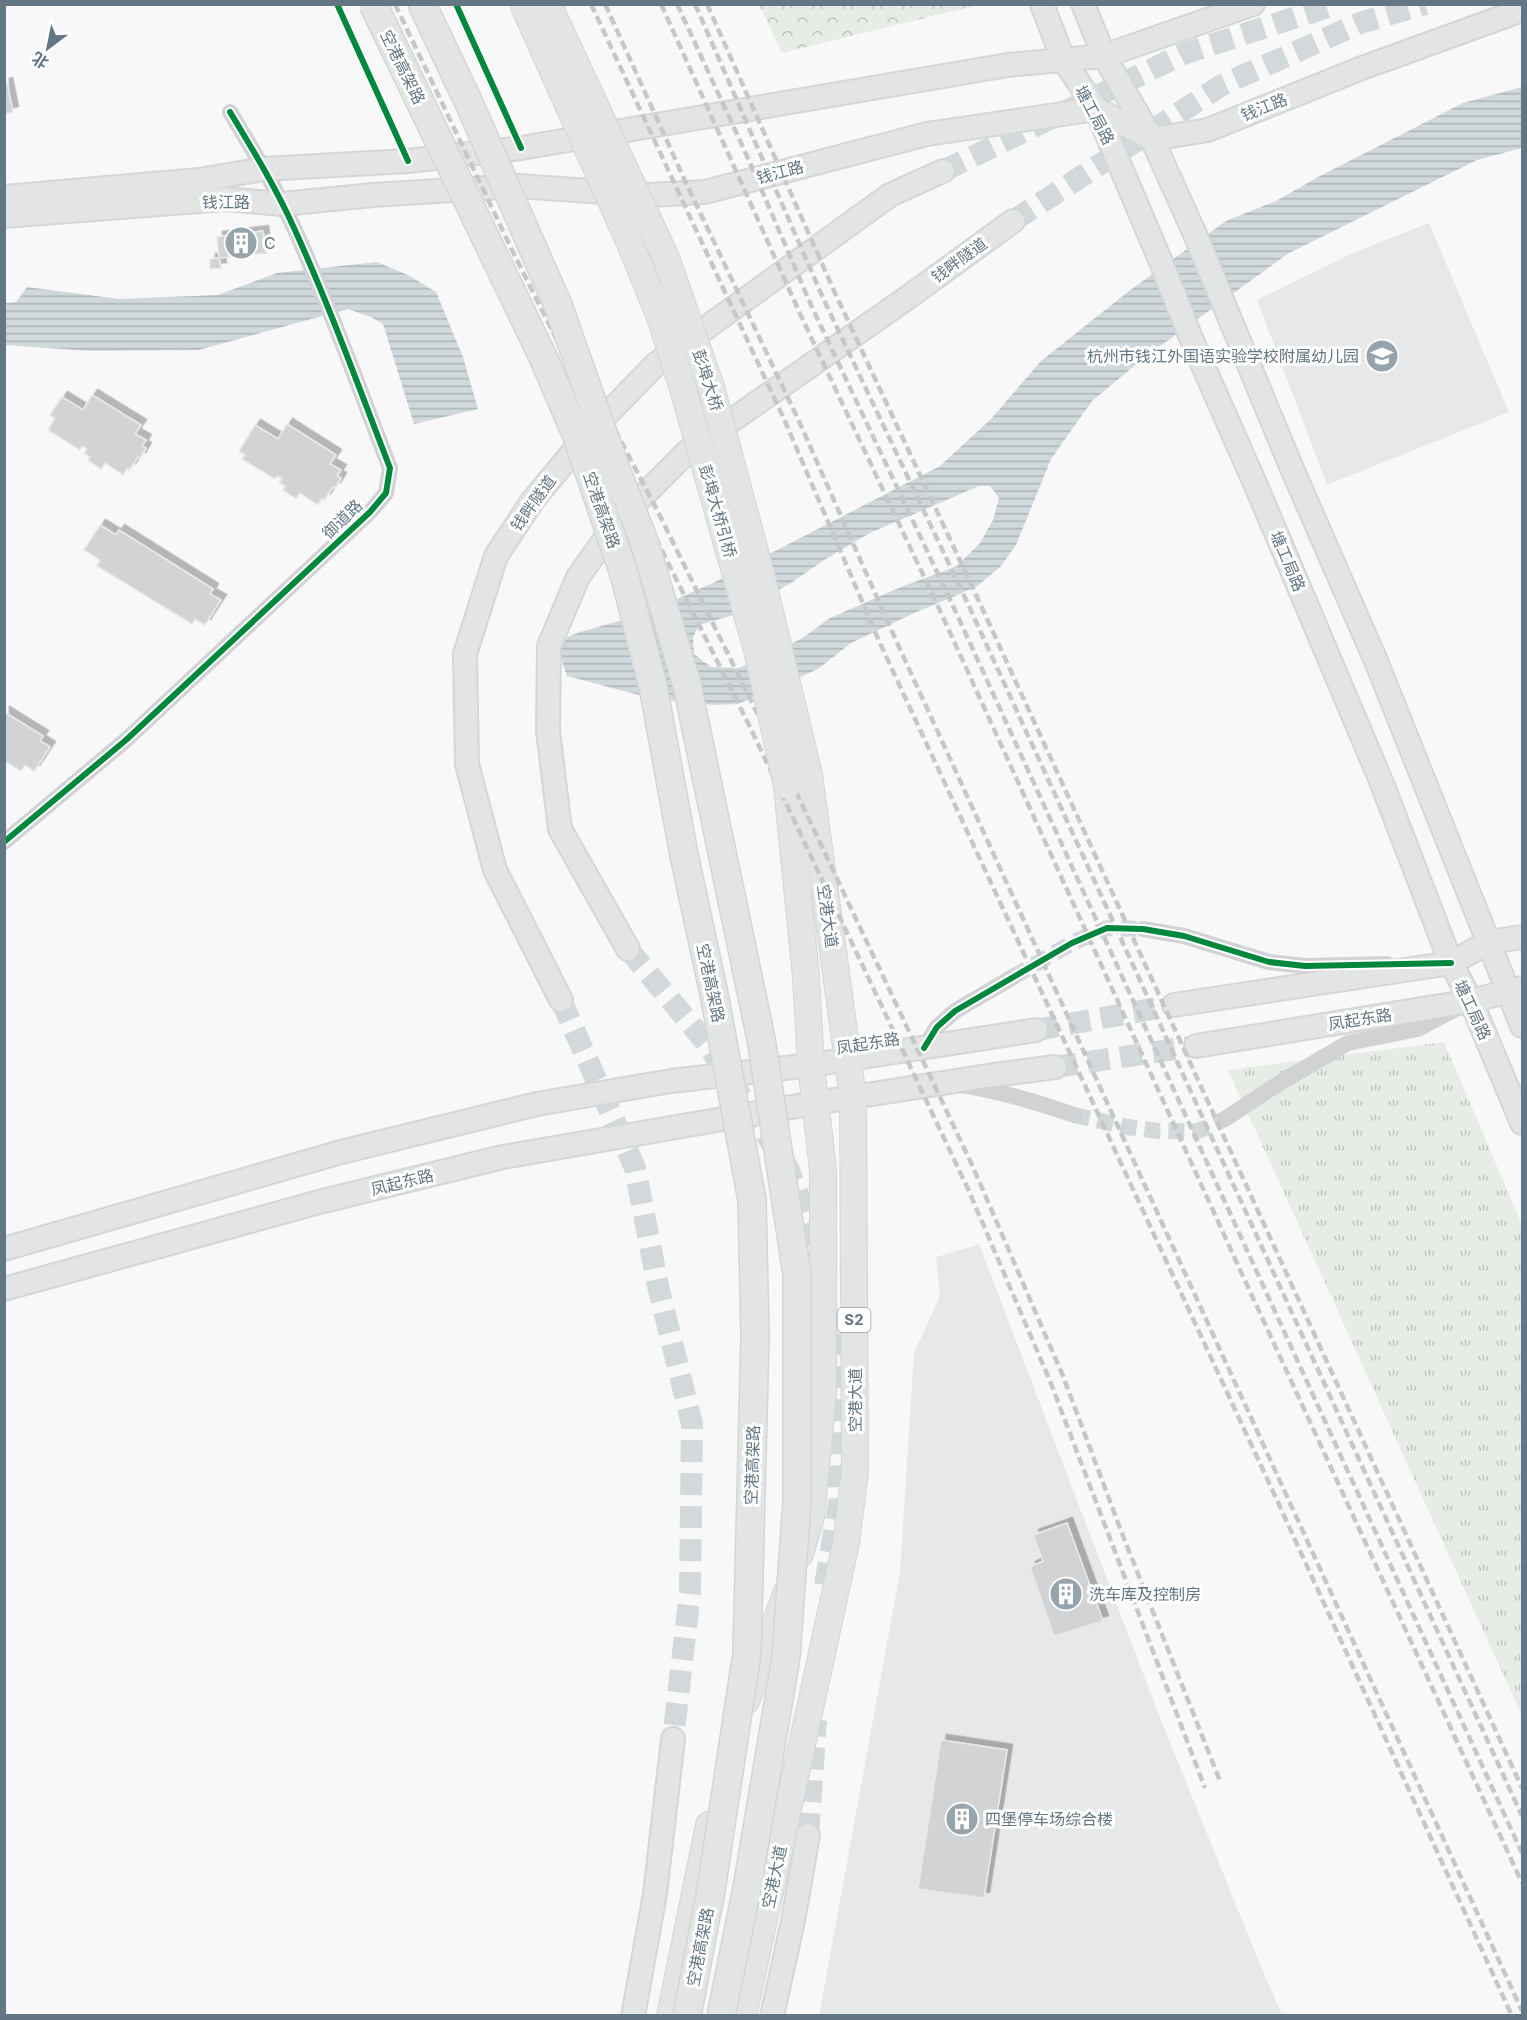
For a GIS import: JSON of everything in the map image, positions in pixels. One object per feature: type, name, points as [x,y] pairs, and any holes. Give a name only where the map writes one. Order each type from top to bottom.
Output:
[{"type":"highway","name":"空港高架路","points":[[373,4],[543,357],[576,434],[624,574],[653,686],[752,1200],[755,1336],[747,1653],[711,1890],[687,2016]]},
{"type":"highway","name":"空港高架路","points":[[422,4],[468,100],[558,305],[615,467],[644,541],[687,685],[760,1039],[796,1274],[797,1501],[786,1657],[747,1888],[721,2016]]},
{"type":"main road","name":"彭埠大桥引桥","points":[[523,4],[629,241],[660,317],[684,392],[757,650],[798,781]]},
{"type":"main road","name":"彭埠大桥","points":[[548,4],[667,260],[711,387],[761,574],[798,781]]},
{"type":"main road","name":"塘工局路","points":[[1042,4],[1063,59],[1096,109],[1193,343],[1381,781],[1451,963],[1471,1001],[1522,1123]]},
{"type":"main road","points":[[1083,4],[1104,56],[1152,139],[1194,232],[1290,464],[1376,661],[1489,942],[1515,989],[1522,1026]]},
{"type":"main road","name":"钱江路","points":[[4,197],[199,180],[264,169],[408,161],[522,148],[1008,65],[1104,56],[1253,4]]},
{"type":"main road","name":"钱江路","points":[[1152,139],[1208,130],[1362,68],[1522,10]]},
{"type":"main road","name":"钱江路","points":[[4,216],[225,199],[282,204],[373,195],[518,186],[648,195],[705,192],[927,134],[1096,109]]},
{"type":"main road","points":[[1096,109],[1152,139]]},
{"type":"main road","name":"钱畔隧道","points":[[561,1000],[495,870],[467,764],[465,654],[496,556],[533,500],[587,435],[656,364],[890,195],[943,171]]},
{"type":"main road","name":"钱畔隧道","points":[[628,949],[560,829],[558,818],[548,731],[549,646],[578,577],[618,522],[688,451],[1013,221]]},
{"type":"main road","name":"空港大道","points":[[743,2016],[846,1543],[855,1472],[853,1098],[798,781]]},
{"type":"main road","name":"空港大道","points":[[670,2016],[715,1795],[735,1727],[797,1565],[811,1517],[824,1395],[823,1170],[811,1065],[798,781]]},
{"type":"main road","points":[[1174,1005],[1451,963],[1489,942],[1522,937]]},
{"type":"main road","name":"凤起东路","points":[[1196,1046],[1471,1001],[1515,989]]},
{"type":"main road","name":"凤起东路","points":[[4,1249],[341,1152],[537,1104],[671,1081],[811,1065],[1036,1030]]},
{"type":"main road","name":"凤起东路","points":[[4,1289],[319,1202],[503,1157],[815,1104],[1055,1067]]},
{"type":"main road","points":[[633,2016],[655,1894],[673,1740]]},
{"type":"main road","points":[[772,2016],[793,1920],[808,1835]]},
{"type":"street","name":"御道路","points":[[4,842],[126,740],[370,512],[386,493],[390,468],[333,319],[282,204],[230,112]]},
{"type":"street","points":[[1143,929],[1184,936],[1269,963],[1305,966],[1451,963]]},
{"type":"street","points":[[924,1048],[937,1027],[955,1011],[1014,977]]},
{"type":"street","points":[[1225,1119],[1281,1082],[1348,1043],[1418,1029],[1471,1001]]},
{"type":"street","points":[[946,1083],[985,1088],[1074,1115]]},
{"type":"shaded area","points":[[1522,87],[1522,148],[1477,160],[1289,253],[1145,357],[1092,401],[1051,459],[1016,545],[1000,567],[976,587],[851,643],[818,669],[738,704],[714,705],[650,698],[567,676],[561,658],[559,641],[577,633],[643,614],[713,583],[940,466],[991,419],[1041,361],[1129,291],[1226,221],[1276,201],[1463,103]],"holes":[[[979,486],[990,486],[999,498],[993,520],[980,543],[957,566],[830,618],[801,639],[739,668],[711,667],[694,654],[693,637],[699,625],[733,615],[791,583],[870,533]]]},
{"type":"shaded area","name":"杭州市钱江外国语实验学校附属幼儿园","points":[[1429,223],[1509,412],[1327,485],[1257,300],[1355,252]]},
{"type":"shaded area","points":[[377,262],[408,275],[436,292],[463,357],[478,409],[414,424],[383,324],[348,309],[199,350],[91,351],[5,345],[5,303],[16,302],[27,287],[119,299],[218,295],[277,273]]},
{"type":"shaded area","points":[[979,1244],[1159,1715],[1282,2015],[819,2016],[900,1572],[914,1353],[940,1296],[936,1257]]},
{"type":"green space","points":[[759,5],[978,5],[782,53]]},
{"type":"green space","points":[[1444,1042],[1522,1225],[1522,1716],[1228,1070]]},
{"type":"building","points":[[7,83],[13,112],[4,114],[4,84]]},
{"type":"building","name":"C","points":[[263,231],[266,253],[219,258],[217,237]]},
{"type":"building","points":[[219,258],[221,268],[210,269],[210,259]]},
{"type":"building","points":[[92,395],[141,425],[135,434],[146,440],[142,446],[146,448],[140,458],[138,457],[130,469],[127,468],[123,475],[105,463],[101,469],[88,460],[90,457],[84,453],[87,449],[82,446],[80,450],[48,430],[55,418],[50,415],[62,397],[83,410]]},
{"type":"building","points":[[287,424],[336,455],[330,464],[341,470],[337,476],[341,478],[335,488],[333,487],[325,499],[322,498],[318,505],[300,493],[296,499],[283,490],[285,486],[279,483],[282,478],[277,476],[275,479],[242,459],[245,455],[239,451],[255,425],[278,439]]},
{"type":"building","points":[[100,525],[116,535],[119,530],[213,589],[210,594],[221,600],[205,625],[195,619],[192,624],[97,566],[100,560],[84,550]]},
{"type":"building","points":[[4,712],[43,736],[40,741],[50,747],[34,771],[25,765],[21,771],[4,761]]},
{"type":"building","name":"洗车库及控制房","points":[[1067,1523],[1103,1621],[1054,1636],[1030,1567],[1043,1561],[1033,1535]]},
{"type":"building","name":"四堡停车场综合楼","points":[[941,1740],[1007,1750],[984,1898],[918,1889]]},
{"type":"tunnel","points":[[943,171],[1183,54],[1337,4]]},
{"type":"tunnel","points":[[1013,221],[1222,85],[1360,23],[1425,4]]},
{"type":"tunnel","points":[[1013,977],[1072,943],[1107,928],[1143,929]]},
{"type":"tunnel","points":[[628,949],[708,1045],[789,1170],[821,1256]]},
{"type":"tunnel","points":[[561,1000],[635,1168],[658,1286],[692,1424],[690,1593],[673,1739]]},
{"type":"tunnel","points":[[1036,1030],[1174,1005]]},
{"type":"tunnel","points":[[1055,1067],[1196,1046]]},
{"type":"tunnel","points":[[1074,1115],[1127,1127],[1159,1131],[1198,1131],[1225,1119]]},
{"type":"tunnel","points":[[825,1585],[839,1503],[834,1332]]},
{"type":"tunnel","points":[[808,1835],[816,1720]]},
{"type":"railway","points":[[395,4],[512,250],[751,729],[968,1189],[1050,1381],[1205,1788]]},
{"type":"railway","points":[[409,4],[563,330],[658,512],[798,796],[973,1167],[1063,1376],[1123,1536],[1220,1781]]},
{"type":"railway","points":[[591,4],[784,419],[879,641],[1276,1498],[1512,2016]]},
{"type":"railway","points":[[605,4],[686,183],[798,419],[894,636],[1522,2011]]},
{"type":"railway","points":[[661,4],[802,318],[942,615],[1522,1883]]},
{"type":"railway","points":[[677,4],[747,156],[811,305],[954,608],[1522,1853]]},
{"type":"railway","points":[[695,4],[823,298],[967,602],[1522,1816]]},
{"type":"railway","points":[[707,4],[835,293],[977,597],[1522,1788]]},
{"type":"cycle path","points":[[337,4],[408,161]]},
{"type":"cycle path","points":[[456,4],[521,148]]},
{"type":"cycle path","points":[[4,842],[126,740],[370,512],[386,493],[390,468],[320,288],[280,198],[230,112]]},
{"type":"cycle path","points":[[924,1048],[937,1027],[955,1011],[1072,943],[1107,928],[1143,929],[1184,936],[1269,962],[1305,966],[1451,963]]},
{"type":"place","name":"C","points":[[241,243]]},
{"type":"place","name":"杭州市钱江外国语实验学校附属幼儿园","points":[[1382,356]]},
{"type":"place","name":"洗车库及控制房","points":[[1066,1594]]},
{"type":"place","name":"四堡停车场综合楼","points":[[962,1819]]}]
